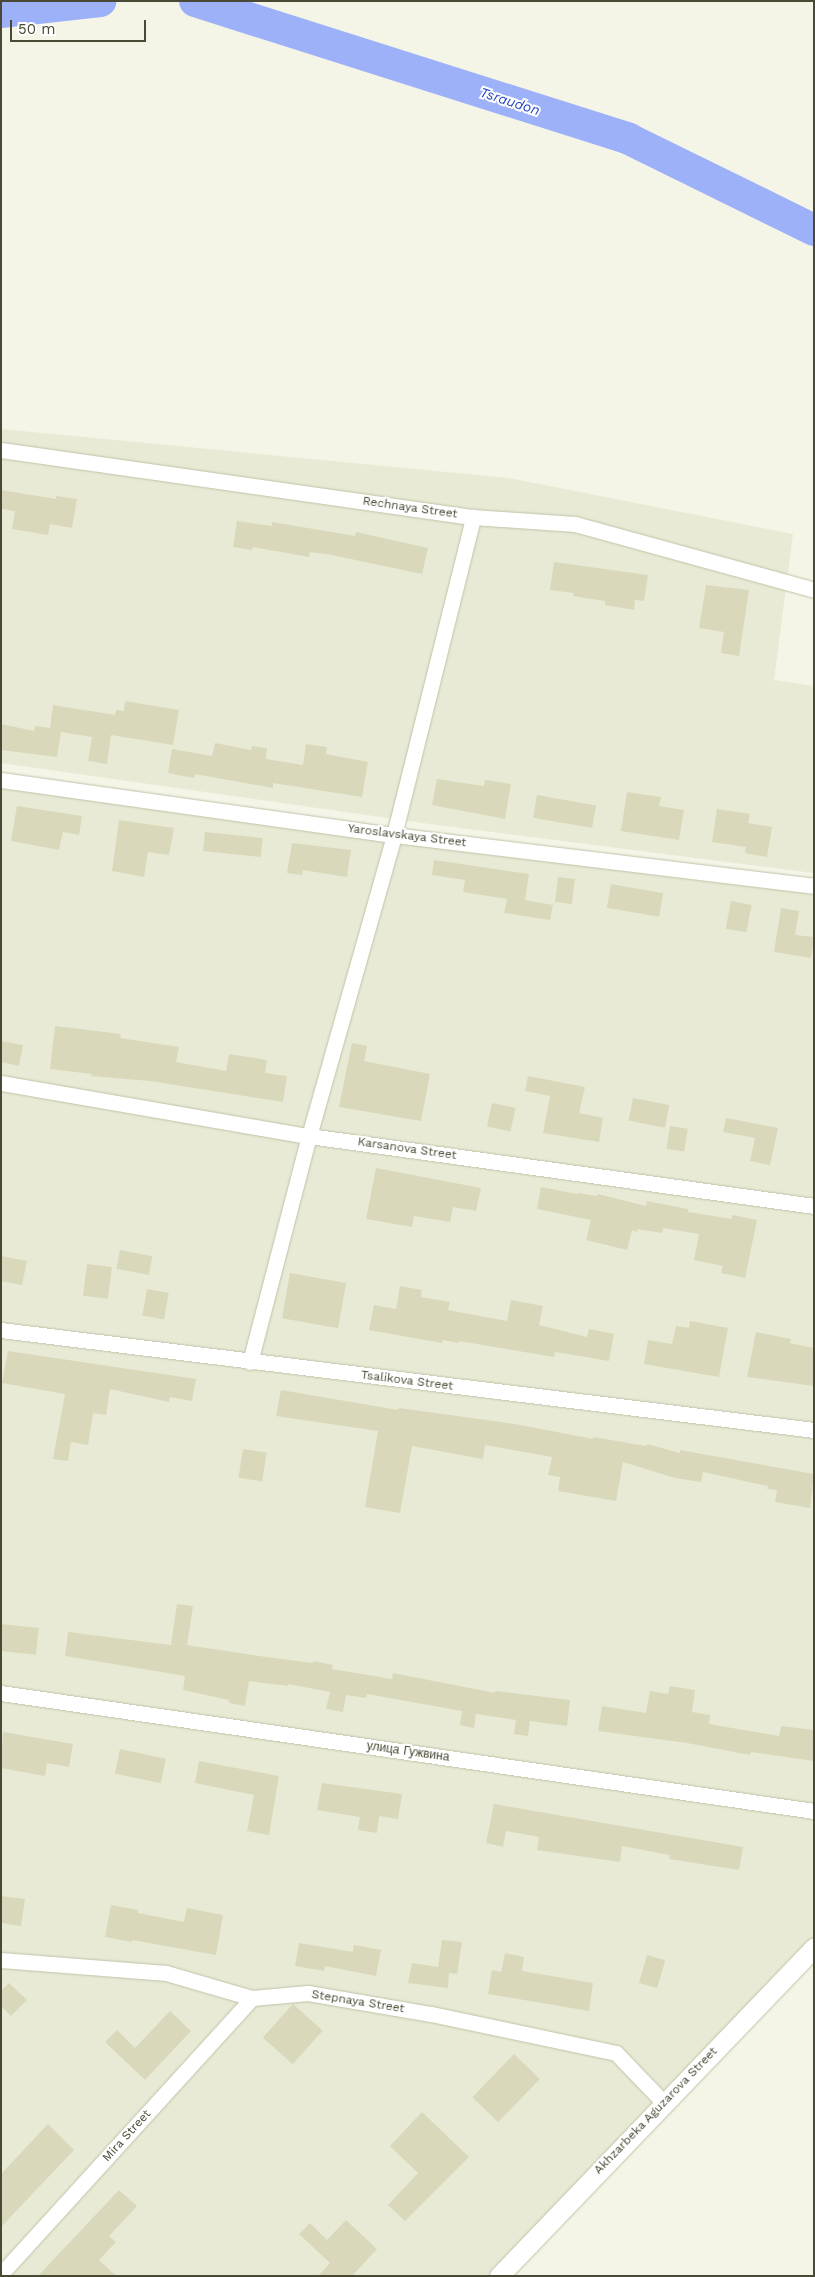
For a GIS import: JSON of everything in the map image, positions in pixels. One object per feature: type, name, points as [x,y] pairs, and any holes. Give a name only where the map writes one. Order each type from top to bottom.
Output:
[{"type":"street","name":"Rechnaya Street","points":[[1,450],[473,517],[574,524],[814,590]]},
{"type":"street","points":[[250,1362],[309,1136],[394,835],[473,517]]},
{"type":"street","name":"Yaroslavskaya Street","points":[[1,780],[394,835],[814,886]]},
{"type":"street","name":"Karsanova Street","points":[[1,1083],[309,1136],[814,1206]]},
{"type":"street","name":"Tsalikova Street","points":[[1,1330],[814,1430]]},
{"type":"street","name":"улица Гужвина","points":[[1,1693],[814,1811]]},
{"type":"street","name":"Akhzarbeka Aguzarova Street","points":[[499,2276],[814,1947]]},
{"type":"street","name":"Stepnaya Street","points":[[1,1960],[166,1973],[252,1998],[308,1993],[431,2014],[616,2053],[664,2103]]},
{"type":"street","name":"Mira Street","points":[[1,2274],[252,1998]]},
{"type":"shaded area","points":[[1,429],[509,478],[793,534],[774,680],[814,686],[814,873],[437,825],[1,763]]},
{"type":"shaded area","points":[[1,780],[814,886],[814,1947],[499,2276],[1,2276]]},
{"type":"building","points":[[1,490],[56,499],[56,496],[77,499],[72,528],[50,524],[48,535],[12,529],[15,511],[1,509]]},
{"type":"building","points":[[237,521],[272,526],[272,522],[355,536],[356,532],[428,548],[422,574],[332,555],[310,552],[309,557],[253,547],[252,550],[233,547]]},
{"type":"building","points":[[554,562],[648,575],[644,601],[635,600],[634,610],[605,605],[605,601],[573,596],[574,593],[550,590]]},
{"type":"building","points":[[706,585],[749,590],[739,656],[721,653],[724,632],[699,628]]},
{"type":"building","points":[[125,701],[179,710],[173,745],[111,735],[107,764],[88,761],[92,737],[61,732],[57,757],[1,750],[1,724],[34,731],[35,726],[50,728],[53,705],[115,715],[116,710],[124,711]]},
{"type":"building","points":[[215,743],[251,750],[252,746],[267,748],[266,759],[303,765],[306,744],[327,747],[326,754],[368,762],[362,797],[273,783],[273,788],[195,774],[194,778],[168,773],[172,749],[212,756]]},
{"type":"building","points":[[437,779],[484,786],[485,780],[511,784],[505,819],[432,805]]},
{"type":"building","points":[[627,792],[661,797],[659,806],[684,810],[679,840],[621,831]]},
{"type":"building","points":[[537,795],[596,805],[592,828],[533,818]]},
{"type":"building","points":[[17,806],[82,816],[79,835],[63,832],[59,850],[11,841]]},
{"type":"building","points":[[717,809],[750,814],[748,823],[772,827],[767,857],[745,853],[746,847],[712,842]]},
{"type":"building","points":[[119,820],[174,828],[169,855],[148,852],[144,877],[112,871]]},
{"type":"building","points":[[205,832],[263,838],[261,857],[203,851]]},
{"type":"building","points":[[292,843],[351,850],[347,877],[303,870],[302,875],[287,873]]},
{"type":"building","points":[[434,860],[529,874],[525,900],[553,905],[550,920],[504,913],[507,899],[463,892],[465,880],[432,875]]},
{"type":"building","points":[[558,877],[575,879],[572,904],[555,902]]},
{"type":"building","points":[[611,884],[663,893],[659,917],[607,908]]},
{"type":"building","points":[[731,901],[752,905],[746,932],[726,928]]},
{"type":"building","points":[[781,908],[799,911],[795,935],[814,937],[811,958],[774,952]]},
{"type":"building","points":[[55,1026],[121,1034],[120,1038],[179,1047],[176,1062],[226,1071],[229,1054],[267,1060],[265,1073],[287,1076],[283,1102],[150,1081],[91,1076],[92,1074],[50,1069]]},
{"type":"building","points":[[1,1041],[23,1045],[19,1066],[1,1062]]},
{"type":"building","points":[[352,1043],[367,1046],[364,1061],[430,1074],[421,1121],[339,1107]]},
{"type":"building","points":[[528,1076],[585,1087],[579,1113],[603,1118],[599,1142],[543,1133],[550,1096],[525,1091]]},
{"type":"building","points":[[633,1098],[669,1105],[665,1128],[629,1121]]},
{"type":"building","points":[[492,1103],[515,1108],[510,1131],[487,1126]]},
{"type":"building","points":[[726,1118],[778,1128],[770,1165],[750,1161],[755,1138],[723,1132]]},
{"type":"building","points":[[670,1126],[688,1129],[684,1152],[666,1149]]},
{"type":"building","points":[[376,1168],[481,1188],[476,1211],[453,1207],[450,1222],[414,1216],[412,1227],[366,1219]]},
{"type":"building","points":[[541,1187],[577,1194],[597,1196],[598,1194],[646,1206],[647,1201],[688,1209],[688,1212],[732,1219],[732,1215],[757,1220],[745,1278],[721,1273],[723,1266],[694,1260],[699,1234],[663,1228],[662,1233],[632,1230],[627,1250],[586,1240],[591,1220],[537,1209]]},
{"type":"building","points":[[120,1250],[152,1256],[149,1275],[116,1269]]},
{"type":"building","points":[[1,1256],[27,1261],[22,1285],[1,1281]]},
{"type":"building","points":[[87,1264],[112,1267],[108,1299],[83,1296]]},
{"type":"building","points":[[290,1273],[346,1283],[338,1328],[282,1318]]},
{"type":"building","points":[[400,1286],[422,1290],[421,1297],[450,1302],[448,1310],[507,1321],[511,1300],[543,1306],[539,1325],[587,1337],[589,1329],[614,1334],[609,1361],[555,1352],[554,1357],[459,1341],[459,1343],[443,1340],[442,1343],[369,1330],[374,1305],[396,1309]]},
{"type":"building","points":[[147,1289],[169,1293],[164,1319],[142,1316]]},
{"type":"building","points":[[690,1321],[728,1328],[719,1377],[644,1364],[648,1340],[672,1344],[676,1326],[689,1328]]},
{"type":"building","points":[[756,1332],[791,1339],[790,1343],[814,1348],[814,1386],[747,1377]]},
{"type":"building","points":[[8,1351],[196,1379],[192,1401],[170,1397],[169,1402],[110,1389],[106,1415],[93,1413],[88,1445],[71,1442],[68,1461],[53,1459],[65,1394],[2,1383]]},
{"type":"building","points":[[281,1390],[398,1410],[399,1408],[515,1424],[593,1439],[593,1437],[646,1446],[647,1444],[680,1453],[680,1450],[814,1474],[810,1508],[775,1502],[777,1490],[767,1489],[768,1486],[703,1472],[701,1482],[675,1478],[623,1462],[616,1501],[558,1491],[560,1477],[548,1475],[552,1457],[485,1445],[483,1459],[412,1446],[400,1513],[365,1507],[378,1431],[276,1416]]},
{"type":"building","points":[[243,1449],[267,1453],[262,1481],[238,1478]]},
{"type":"building","points":[[177,1604],[193,1606],[187,1645],[313,1663],[313,1661],[333,1665],[332,1669],[392,1679],[393,1673],[495,1693],[495,1691],[570,1700],[567,1726],[530,1721],[528,1736],[514,1734],[516,1720],[476,1714],[474,1728],[460,1725],[462,1711],[367,1694],[366,1698],[346,1695],[343,1712],[326,1709],[330,1692],[288,1684],[288,1686],[249,1681],[245,1706],[229,1703],[229,1700],[183,1690],[185,1676],[65,1656],[68,1632],[171,1645]]},
{"type":"building","points":[[1,1624],[39,1628],[36,1655],[1,1651]]},
{"type":"building","points":[[670,1686],[695,1690],[692,1712],[710,1715],[709,1724],[779,1736],[781,1726],[814,1730],[814,1761],[751,1752],[750,1755],[687,1743],[598,1731],[602,1706],[646,1713],[650,1691],[668,1694]]},
{"type":"building","points":[[3,1732],[73,1744],[69,1767],[47,1763],[45,1776],[1,1768]]},
{"type":"building","points":[[120,1749],[166,1759],[161,1783],[115,1773]]},
{"type":"building","points":[[199,1761],[279,1776],[269,1835],[247,1831],[254,1795],[195,1783]]},
{"type":"building","points":[[322,1783],[402,1794],[398,1819],[379,1816],[377,1833],[358,1830],[360,1817],[317,1810]]},
{"type":"building","points":[[494,1804],[743,1847],[739,1870],[669,1859],[670,1855],[622,1846],[620,1862],[537,1850],[539,1837],[506,1831],[503,1847],[486,1843]]},
{"type":"building","points":[[1,1896],[25,1899],[21,1926],[1,1923]]},
{"type":"building","points":[[111,1905],[138,1910],[138,1913],[184,1922],[187,1908],[223,1915],[216,1955],[105,1937]]},
{"type":"building","points":[[442,1940],[462,1942],[457,1974],[449,1973],[448,1988],[408,1983],[412,1963],[438,1967]]},
{"type":"building","points":[[299,1943],[353,1952],[354,1945],[381,1950],[376,1976],[325,1966],[324,1971],[295,1966]]},
{"type":"building","points":[[505,1953],[524,1957],[522,1971],[593,1983],[589,2011],[488,1994],[492,1970],[501,1972]]},
{"type":"building","points":[[647,1955],[665,1960],[657,1988],[639,1983]]},
{"type":"building","points":[[9,1983],[27,2000],[11,2016],[1,2006],[1,1991]]},
{"type":"building","points":[[293,2004],[323,2031],[293,2064],[263,2037]]},
{"type":"building","points":[[170,2011],[191,2031],[145,2080],[105,2042],[117,2030],[135,2048]]},
{"type":"building","points":[[514,2054],[540,2079],[498,2122],[472,2097]]},
{"type":"building","points":[[422,2112],[469,2157],[405,2221],[388,2205],[418,2173],[390,2146]]},
{"type":"building","points":[[48,2124],[74,2150],[1,2227],[1,2174]]},
{"type":"building","points":[[119,2190],[137,2206],[109,2236],[116,2242],[99,2260],[116,2276],[38,2276]]},
{"type":"building","points":[[346,2220],[377,2249],[352,2276],[318,2276],[330,2263],[299,2234],[310,2223],[327,2240]]},
{"type":"waterway","name":"Tsraudon","points":[[1,12],[100,1]]},
{"type":"waterway","name":"Tsraudon","points":[[195,1],[629,139],[814,230]]}]
